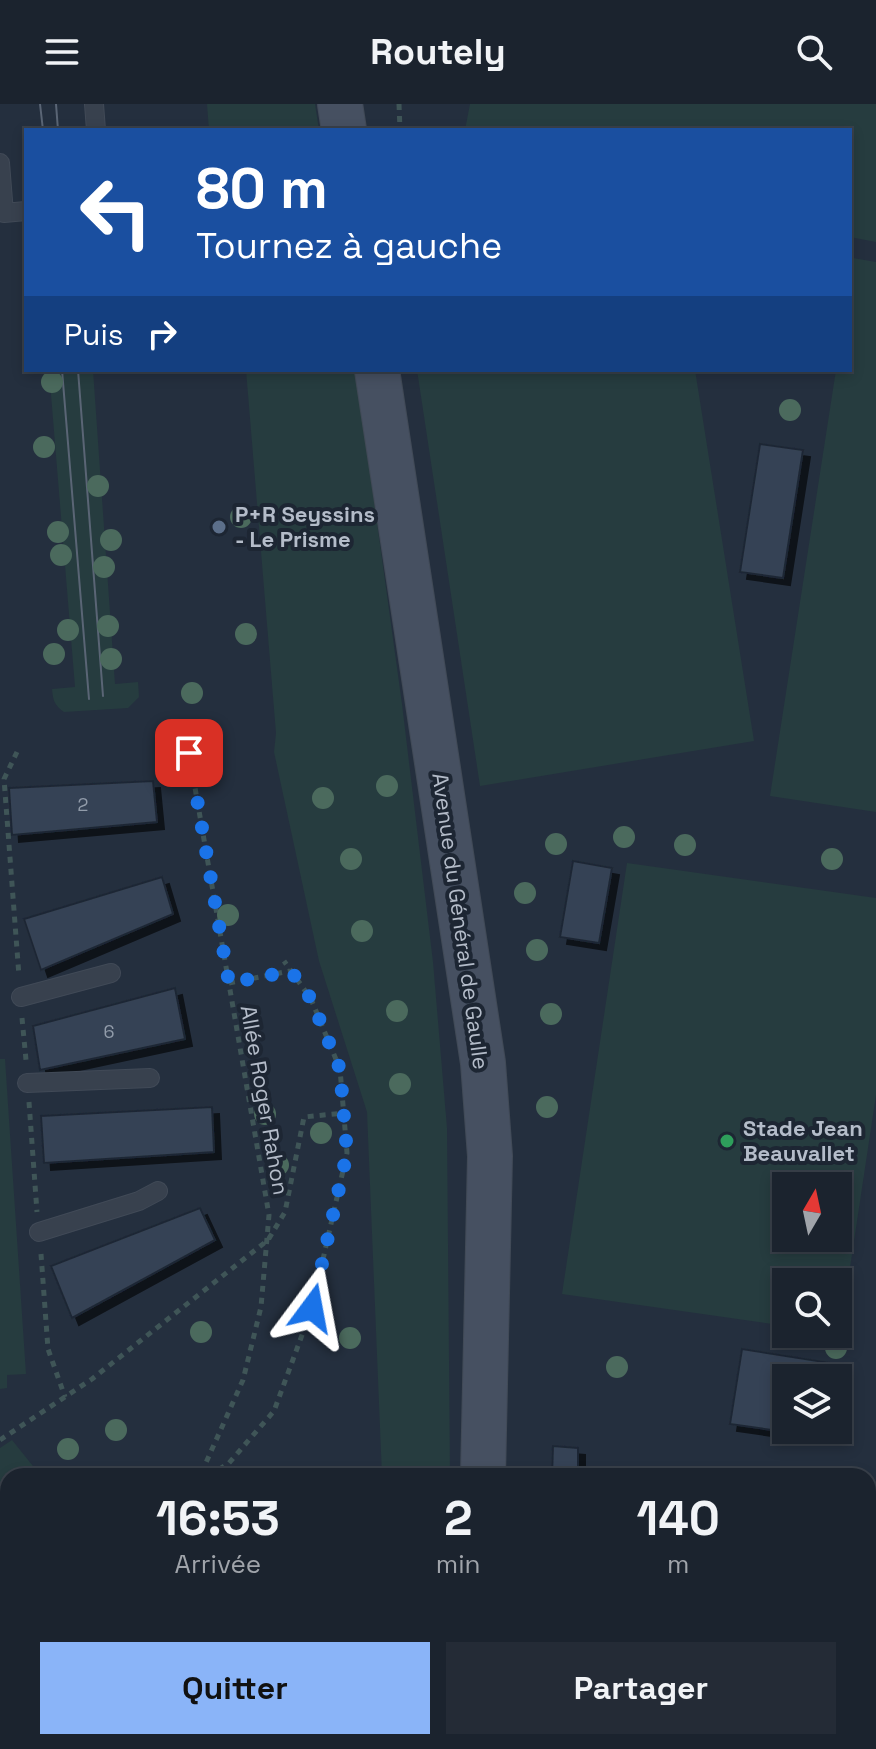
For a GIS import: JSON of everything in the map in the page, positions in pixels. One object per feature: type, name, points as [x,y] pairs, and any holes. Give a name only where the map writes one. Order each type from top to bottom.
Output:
[{"type":"main road","points":[[340,104],[344,128]]},
{"type":"main road","points":[[363,104],[363,128]]},
{"type":"main road","name":"Avenue du Général de Gaulle","points":[[377,372],[483,1063],[490,1156],[483,1468]]},
{"type":"lane","points":[[94,104],[96,128]]},
{"type":"lane","points":[[0,163],[4,213],[24,211]]},
{"type":"lane","points":[[21,997],[111,973]]},
{"type":"lane","points":[[27,1083],[150,1078]]},
{"type":"lane","points":[[39,1232],[139,1201],[158,1191]]},
{"type":"path","points":[[399,104],[400,128]]},
{"type":"path","name":"Allée Roger Rahon","points":[[189,753],[269,1215],[261,1307],[243,1380],[204,1468]]},
{"type":"path","points":[[221,1468],[274,1411],[312,1308],[347,1153],[340,1069],[311,999],[284,961]]},
{"type":"path","points":[[229,983],[291,971]]},
{"type":"path","points":[[0,1440],[92,1379],[268,1240],[285,1212],[304,1117],[344,1113]]},
{"type":"green space","points":[[207,104],[315,104],[319,128],[209,128]]},
{"type":"green space","points":[[470,104],[876,104],[876,242],[852,237],[852,128],[465,128]]},
{"type":"green space","points":[[853,258],[876,262],[876,812],[770,796],[836,372],[852,372]]},
{"type":"green space","points":[[49,372],[93,372],[115,684],[138,682],[139,697],[128,708],[64,712],[56,705],[52,689],[75,687]]},
{"type":"green space","points":[[246,372],[356,372],[402,704],[433,962],[447,1128],[450,1468],[382,1468],[367,1112],[319,961],[274,752],[276,733]]},
{"type":"green space","points":[[417,372],[695,372],[754,741],[480,786]]},
{"type":"green space","name":"Stade Jean Beauvallet","points":[[627,863],[876,898],[876,1095],[850,1268],[772,1268],[772,1324],[562,1294]]},
{"type":"green space","points":[[0,1059],[5,1059],[26,1374],[7,1375],[7,1388],[0,1389]]},
{"type":"green space","points":[[12,1440],[35,1468],[0,1468],[0,1448]]},
{"type":"building","points":[[760,444],[803,450],[783,578],[740,572]]},
{"type":"building","points":[[153,781],[157,822],[12,835],[9,788]]},
{"type":"building","points":[[573,861],[612,868],[599,943],[560,937]]},
{"type":"building","points":[[162,877],[173,914],[41,970],[24,919]]},
{"type":"building","points":[[175,988],[185,1039],[40,1070],[33,1026]]},
{"type":"building","points":[[212,1107],[214,1152],[44,1163],[41,1116]]},
{"type":"building","points":[[200,1208],[215,1240],[72,1318],[51,1266]]},
{"type":"building","points":[[742,1349],[837,1364],[772,1364],[772,1430],[730,1424]]},
{"type":"building","points":[[553,1446],[578,1448],[578,1468],[552,1468]]},
{"type":"tram line","points":[[40,104],[43,128]]},
{"type":"tram line","points":[[56,104],[58,128]]},
{"type":"tram line","points":[[62,372],[89,699]]},
{"type":"tram line","points":[[78,372],[103,696]]},
{"type":"place","name":"P+R Seyssins - Le Prisme","points":[[219,527]]},
{"type":"place","name":"Stade Jean Beauvallet","points":[[727,1141]]},
{"type":"route","points":[[189,753],[229,983],[291,971],[311,999],[340,1069],[347,1153],[312,1308]]}]
